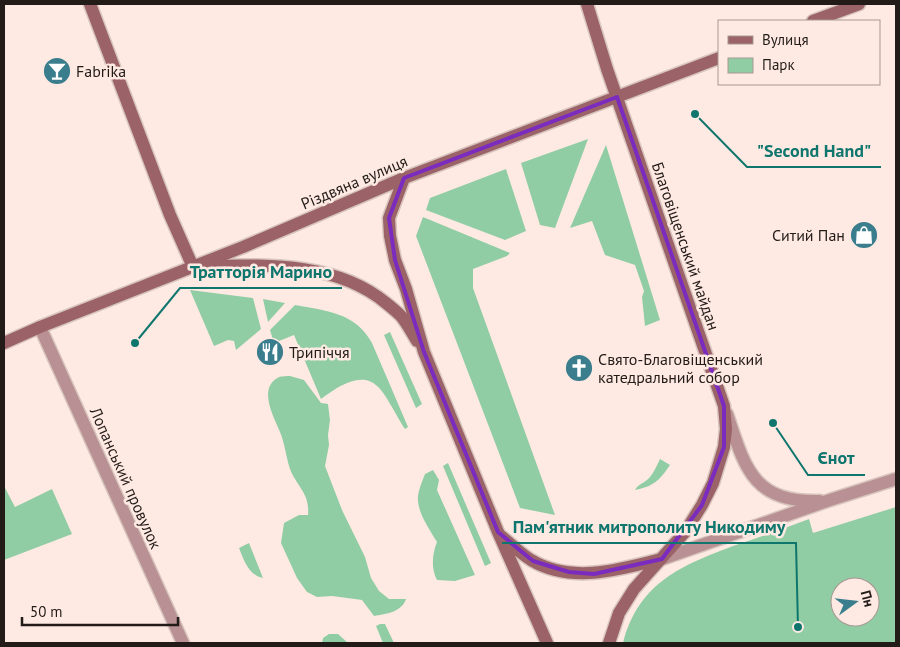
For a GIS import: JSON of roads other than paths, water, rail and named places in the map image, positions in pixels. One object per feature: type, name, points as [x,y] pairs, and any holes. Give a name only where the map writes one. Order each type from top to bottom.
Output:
[{"type":"street","points":[[90,4],[170,215],[193,267],[270,265],[305,270],[357,284],[376,295],[401,316],[424,352]]},
{"type":"street","name":"Благовіщенський майдан","points":[[587,4],[617,97],[745,464],[765,489],[777,496],[791,500],[830,500]]},
{"type":"street","points":[[816,20],[859,4]]},
{"type":"street","name":"Різдвяна вулиця","points":[[4,342],[40,326],[193,267],[404,178],[718,58]]},
{"type":"street","points":[[404,178],[389,218],[390,236],[395,260],[406,289],[424,352],[498,532],[547,643]]},
{"type":"street","name":"Лопанський провулок","points":[[40,326],[183,643]]},
{"type":"street","name":"Благовіщенський майдан","points":[[609,643],[619,612],[630,595],[685,532],[713,483],[724,446],[726,429],[724,406]]},
{"type":"street","points":[[498,532],[532,561],[548,568],[594,574],[662,559],[896,479]]},
{"type":"place","name":"Fabrika","points":[[57,71]]},
{"type":"place","name":"\"Second Hand\"","points":[[695,114]]},
{"type":"place","name":"Ситий Пан","points":[[864,235]]},
{"type":"place","name":"Тратторія Марино","points":[[135,343]]},
{"type":"place","name":"Трипіччя","points":[[270,352]]},
{"type":"place","name":"Свято-Благовіщенський катедральний собор","points":[[579,368]]},
{"type":"place","name":"Єнот","points":[[773,423]]},
{"type":"place","name":"Пам'ятник митрополиту Никодиму","points":[[798,627]]}]
